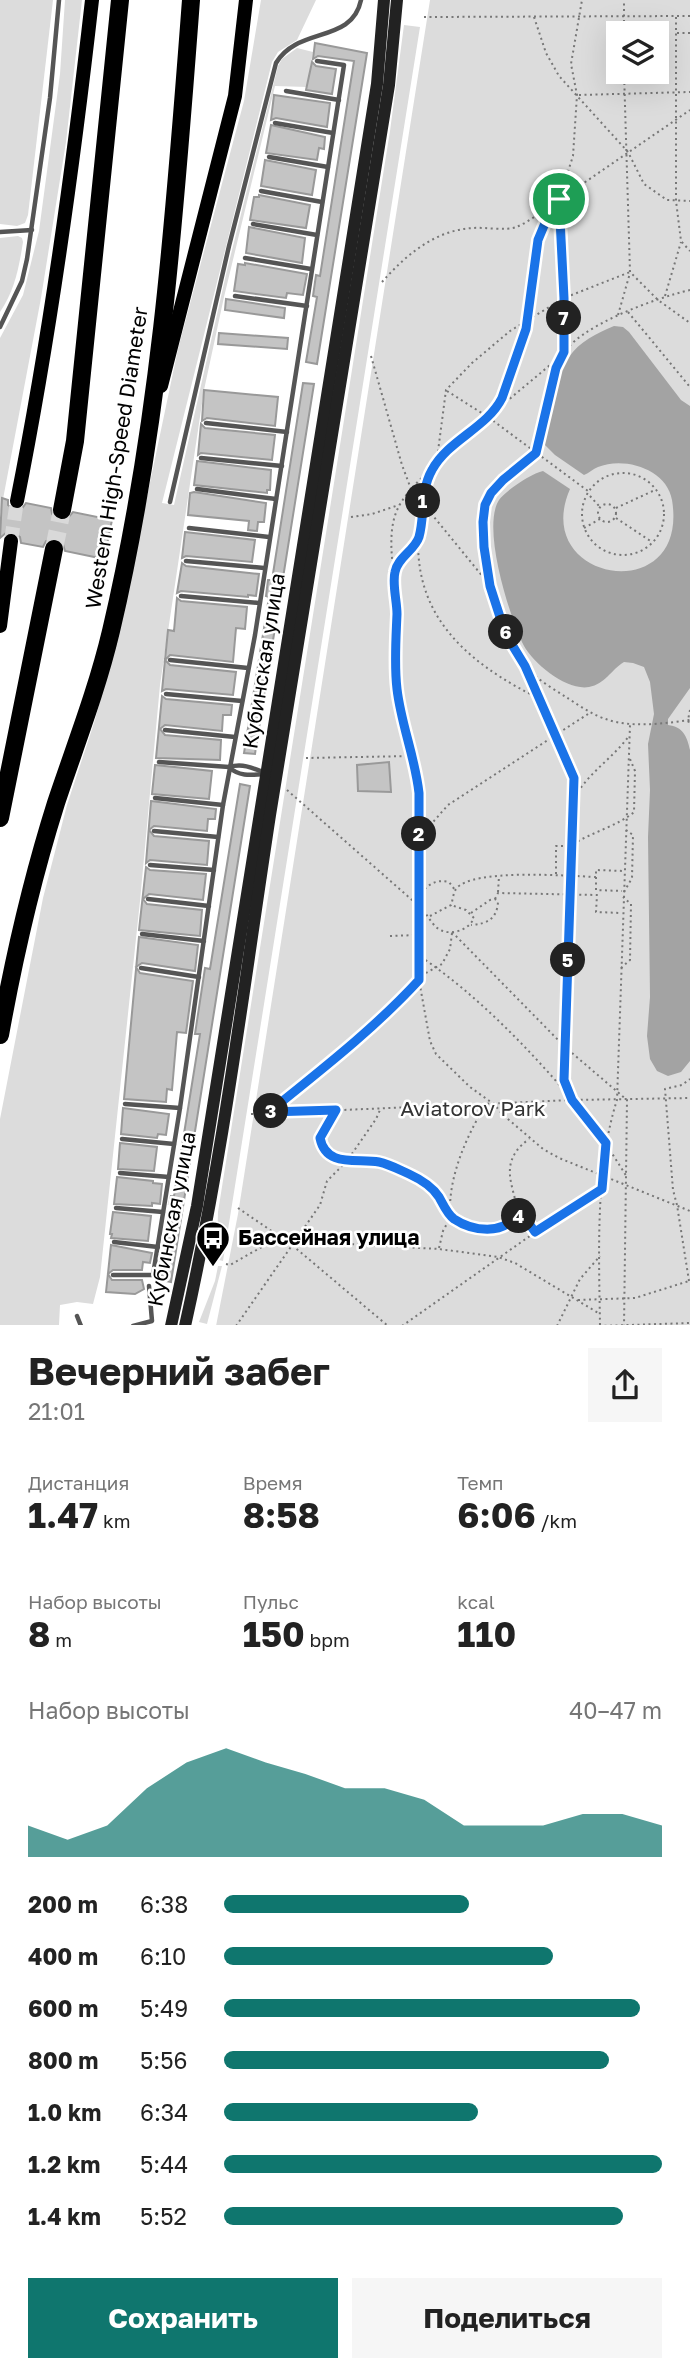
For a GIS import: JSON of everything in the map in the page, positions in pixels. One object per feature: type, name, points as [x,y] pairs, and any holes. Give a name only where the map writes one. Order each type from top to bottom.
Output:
[{"type":"highway","name":"Western High-Speed Diameter","points":[[62,510],[75,441],[120,0]]},
{"type":"highway","name":"Western High-Speed Diameter","points":[[0,1035],[29,897],[110,632],[146,449],[169,283],[191,0]]},
{"type":"highway","points":[[0,818],[54,549]]},
{"type":"main road","points":[[18,501],[55,280],[92,0]]},
{"type":"main road","points":[[146,449],[235,96],[246,0]]},
{"type":"main road","name":"Кубинская улица","points":[[185,1325],[207,1227],[219,1153],[271,775],[377,84],[384,0]]},
{"type":"main road","name":"Кубинская улица","points":[[171,1325],[197,1206],[389,85],[397,0]]},
{"type":"main road","points":[[0,626],[11,541]]},
{"type":"lane","points":[[0,327],[22,281],[32,230],[50,98],[59,0]]},
{"type":"lane","points":[[170,502],[226,260],[276,63],[280,56],[295,45],[348,24],[358,14],[361,0]]},
{"type":"lane","points":[[113,1275],[153,1275],[158,1247],[223,805],[282,466],[344,65],[317,61]]},
{"type":"lane","points":[[286,91],[339,100]]},
{"type":"lane","points":[[275,123],[333,133]]},
{"type":"lane","points":[[269,157],[328,167]]},
{"type":"lane","points":[[261,191],[322,202]]},
{"type":"lane","points":[[253,224],[317,235]]},
{"type":"lane","points":[[1,230],[32,230]]},
{"type":"lane","points":[[245,258],[311,269]]},
{"type":"lane","points":[[235,296],[307,306]]},
{"type":"lane","points":[[206,423],[287,432]]},
{"type":"lane","points":[[201,458],[282,466]]},
{"type":"lane","points":[[197,489],[276,499]]},
{"type":"lane","points":[[189,528],[269,537]]},
{"type":"lane","points":[[186,561],[264,568]]},
{"type":"lane","points":[[181,596],[259,603]]},
{"type":"lane","points":[[170,660],[248,668]]},
{"type":"lane","points":[[166,694],[242,701]]},
{"type":"lane","points":[[165,730],[235,737]]},
{"type":"lane","points":[[159,762],[229,767],[235,773],[271,775]]},
{"type":"lane","points":[[155,798],[223,805]]},
{"type":"lane","points":[[154,831],[218,837]]},
{"type":"lane","points":[[150,865],[214,870]]},
{"type":"lane","points":[[148,899],[209,906]]},
{"type":"lane","points":[[142,934],[204,941]]},
{"type":"lane","points":[[141,968],[199,976]]},
{"type":"lane","points":[[125,1104],[180,1108]]},
{"type":"lane","points":[[122,1139],[174,1144]]},
{"type":"lane","points":[[120,1173],[169,1177]]},
{"type":"lane","points":[[116,1208],[163,1212]]},
{"type":"lane","points":[[114,1242],[158,1247]]},
{"type":"lane","points":[[133,1325],[152,1321],[149,1286]]},
{"type":"lane","points":[[77,1316],[81,1325]]},
{"type":"path","points":[[497,408],[522,345],[538,240],[559,199],[573,156],[577,95],[571,64],[582,0]]},
{"type":"path","points":[[624,0],[624,21]]},
{"type":"path","points":[[534,16],[546,53],[558,76],[628,152],[644,184],[667,200],[690,201]]},
{"type":"path","points":[[664,297],[681,240],[676,201],[676,16]]},
{"type":"path","points":[[424,17],[690,16]]},
{"type":"path","points":[[676,33],[690,33]]},
{"type":"path","points":[[617,316],[631,272],[624,84]]},
{"type":"path","points":[[577,95],[690,92]]},
{"type":"path","points":[[382,282],[408,255],[453,230],[514,229],[690,110]]},
{"type":"path","points":[[559,199],[564,298],[563,354],[536,453],[503,480],[485,505],[484,547],[490,586],[508,638],[525,666],[536,697],[556,734],[574,778],[564,1080],[572,1100]]},
{"type":"path","points":[[681,240],[690,251]]},
{"type":"path","points":[[536,697],[475,658],[443,627],[424,592],[418,560],[422,502],[437,459],[446,390],[472,362],[528,319],[564,298],[631,272]]},
{"type":"path","points":[[631,272],[657,300],[690,324]]},
{"type":"path","points":[[690,290],[664,297],[591,329],[445,453],[432,470],[411,489],[400,505],[392,533],[397,613],[397,689],[419,793],[419,980],[427,1028],[436,1054],[530,1138],[559,1158],[690,1211]]},
{"type":"path","points":[[628,312],[690,387]]},
{"type":"path","points":[[371,356],[411,489],[490,586]]},
{"type":"path","points":[[446,390],[488,417],[588,491]]},
{"type":"path","points":[[626,473],[643,478],[656,490],[664,513],[662,529],[653,543],[639,552],[614,555],[598,548],[583,528],[582,505],[588,491],[601,479],[626,473]]},
{"type":"path","points":[[615,508],[656,490]]},
{"type":"path","points":[[590,496],[600,507]]},
{"type":"path","points":[[600,507],[609,504],[615,508]]},
{"type":"path","points":[[351,517],[400,505]]},
{"type":"path","points":[[600,507],[600,519]]},
{"type":"path","points":[[583,528],[600,519],[610,522],[615,517],[615,508]]},
{"type":"path","points":[[615,517],[653,543]]},
{"type":"path","points":[[394,571],[419,540]]},
{"type":"path","points":[[525,666],[590,713],[617,723],[648,724],[689,720]]},
{"type":"path","points":[[690,710],[690,726]]},
{"type":"path","points":[[419,839],[448,805],[590,713]]},
{"type":"path","points":[[630,724],[617,1100],[606,1143],[602,1189],[600,1325],[690,1323]]},
{"type":"path","points":[[575,798],[580,788],[613,756],[629,735]]},
{"type":"path","points":[[306,758],[413,756]]},
{"type":"path","points":[[555,876],[556,846],[572,845],[588,834],[626,820],[634,812],[635,771],[629,756]]},
{"type":"path","points":[[300,800],[420,907],[436,928],[452,932],[483,924],[494,917],[499,905],[495,899]]},
{"type":"path","points":[[623,894],[632,878],[633,835],[626,829]]},
{"type":"path","points":[[622,913],[596,912],[596,870],[624,871]]},
{"type":"path","points":[[471,913],[495,899],[499,876]]},
{"type":"path","points":[[429,917],[451,905],[455,890],[476,878],[596,877]]},
{"type":"path","points":[[420,894],[431,883],[438,881],[449,882],[455,890]]},
{"type":"path","points":[[596,890],[623,894],[631,904],[630,960],[620,969]]},
{"type":"path","points":[[498,893],[597,895]]},
{"type":"path","points":[[451,905],[471,913],[474,918],[470,926]]},
{"type":"path","points":[[452,932],[565,1047],[627,1100]]},
{"type":"path","points":[[269,1112],[349,1046],[447,957],[452,932]]},
{"type":"path","points":[[390,936],[420,935]]},
{"type":"path","points":[[421,957],[436,967],[521,1043],[572,1100],[606,1143],[627,1177]]},
{"type":"path","points":[[578,1300],[623,1300],[690,1281],[673,1190],[665,1089],[682,1085],[690,1079]]},
{"type":"path","points":[[251,1114],[572,1100],[690,1098]]},
{"type":"path","points":[[624,1325],[627,1100]]},
{"type":"path","points":[[439,1249],[443,1231],[451,1216],[450,1196],[462,1152],[486,1105]]},
{"type":"path","points":[[236,1325],[320,1205],[327,1181],[347,1161],[380,1109]]},
{"type":"path","points":[[336,1110],[320,1138],[328,1153],[347,1161],[379,1162],[413,1175],[435,1192],[451,1216],[476,1226],[498,1229],[507,1226],[516,1214],[509,1166],[516,1151],[530,1138]]},
{"type":"path","points":[[402,1325],[535,1232],[602,1189]]},
{"type":"path","points":[[237,1208],[292,1245],[388,1325]]},
{"type":"path","points":[[516,1214],[528,1222],[535,1232]]},
{"type":"path","points":[[279,1236],[295,1241],[439,1249],[498,1258],[515,1263],[600,1314]]},
{"type":"path","points":[[226,1264],[230,1265],[279,1236]]},
{"type":"path","points":[[557,1325],[580,1279],[600,1255]]},
{"type":"green space","points":[[0,0],[53,0],[28,215],[25,223],[17,226],[0,224]]},
{"type":"green space","points":[[65,0],[82,0],[66,142],[41,298],[0,515],[0,338],[23,295],[39,231],[60,74]]},
{"type":"green space","points":[[261,0],[316,0],[297,40],[278,52],[272,62],[162,503],[174,505],[227,270],[278,66],[282,59],[297,48],[313,52],[307,87],[275,86],[204,390],[160,685],[100,1277],[93,1304],[77,1302],[60,1305],[59,1325],[0,1325],[0,1119],[43,898],[67,805],[94,723],[118,635],[178,349],[244,101]]},
{"type":"green space","name":"Aviatorov Park","points":[[430,0],[690,0],[690,1325],[216,1325],[238,1214]]},
{"type":"green space","points":[[404,25],[420,27],[223,1261],[219,1260],[221,1248],[217,1247],[218,1212],[390,131]]},
{"type":"green space","points":[[18,236],[23,242],[18,269],[13,287],[0,312],[0,238]]},
{"type":"green space","points":[[218,1266],[222,1266],[207,1324],[199,1322],[215,1281]]},
{"type":"shaded area","points":[[614,326],[623,327],[629,332],[681,400],[690,406],[690,688],[668,719],[668,725],[684,733],[690,750],[690,1061],[681,1072],[668,1076],[657,1071],[650,1059],[647,1036],[650,997],[648,744],[654,714],[650,682],[644,667],[624,662],[599,683],[580,687],[561,681],[535,661],[524,646],[505,595],[493,531],[494,513],[499,500],[519,483],[543,471],[570,489],[563,521],[571,546],[589,563],[612,571],[637,569],[658,557],[671,535],[672,500],[662,480],[653,473],[632,464],[620,463],[598,467],[584,475],[543,443],[549,411],[564,365],[589,338]]},
{"type":"building","points":[[315,43],[367,53],[317,364],[306,362],[317,297],[313,296],[316,275],[320,276],[354,61],[318,56],[313,59]]},
{"type":"building","points":[[312,62],[316,66],[336,69],[332,94],[306,90]]},
{"type":"building","points":[[274,95],[330,103],[327,127],[276,118],[271,120]]},
{"type":"building","points":[[271,125],[325,137],[324,149],[319,148],[317,160],[266,153]]},
{"type":"building","points":[[265,160],[316,170],[312,195],[261,186]]},
{"type":"building","points":[[259,195],[310,205],[306,228],[250,220],[254,197]]},
{"type":"building","points":[[249,227],[305,238],[302,263],[246,253]]},
{"type":"building","points":[[238,264],[307,274],[303,295],[287,293],[286,298],[234,291]]},
{"type":"building","points":[[226,299],[285,308],[284,318],[225,310]]},
{"type":"building","points":[[219,333],[288,338],[287,349],[218,344]]},
{"type":"building","points":[[303,383],[314,384],[255,754],[244,753],[269,597],[266,596],[268,580],[272,580]]},
{"type":"building","points":[[204,390],[278,397],[275,426],[207,418],[202,421]]},
{"type":"building","points":[[201,424],[205,428],[275,435],[272,460],[201,453],[198,455]]},
{"type":"building","points":[[197,461],[271,470],[270,490],[267,490],[267,493],[194,485]]},
{"type":"building","points":[[190,493],[266,503],[264,522],[258,522],[257,531],[248,530],[249,521],[188,515]]},
{"type":"building","points":[[2,498],[8,500],[8,505],[15,510],[21,510],[26,503],[51,508],[52,514],[59,521],[66,520],[73,512],[112,520],[104,559],[65,551],[62,541],[56,538],[46,541],[43,547],[21,543],[20,537],[13,532],[7,532],[0,538]]},
{"type":"building","points":[[185,532],[255,540],[252,562],[186,556],[182,558]]},
{"type":"building","points":[[182,563],[186,566],[259,574],[256,596],[181,591],[177,593]]},
{"type":"building","points":[[177,598],[181,601],[247,607],[245,629],[236,628],[233,662],[170,655],[165,660],[168,630],[174,631]]},
{"type":"building","points":[[165,660],[170,665],[236,672],[233,695],[166,689],[162,691]]},
{"type":"building","points":[[162,696],[166,699],[232,705],[231,715],[223,715],[222,731],[165,725],[160,729],[165,735],[221,740],[220,760],[156,758]]},
{"type":"building","points":[[389,762],[391,792],[358,791],[357,765]]},
{"type":"building","points":[[155,765],[212,771],[209,799],[152,794]]},
{"type":"building","points":[[240,784],[250,786],[171,1282],[161,1280],[161,1254],[165,1254],[173,1205],[169,1204],[171,1196],[174,1196],[200,1034],[195,1034],[205,968],[210,969]]},
{"type":"building","points":[[151,801],[216,809],[215,819],[208,819],[207,831],[154,826],[149,830],[154,836],[209,841],[207,865],[150,860],[146,863]]},
{"type":"building","points":[[146,867],[150,870],[206,874],[203,900],[149,894],[143,899],[147,904],[202,910],[200,936],[139,930]]},
{"type":"building","points":[[139,937],[198,945],[195,971],[142,963],[136,967]]},
{"type":"building","points":[[136,967],[140,973],[193,981],[186,1033],[177,1032],[172,1090],[167,1089],[166,1102],[124,1099]]},
{"type":"building","points":[[123,1108],[169,1114],[166,1135],[158,1134],[157,1138],[121,1134]]},
{"type":"building","points":[[120,1143],[157,1147],[154,1171],[118,1169]]},
{"type":"building","points":[[117,1177],[162,1184],[160,1204],[114,1204]]},
{"type":"building","points":[[113,1212],[151,1216],[148,1241],[111,1238]]},
{"type":"building","points":[[111,1245],[152,1253],[150,1263],[143,1262],[142,1270],[113,1270],[108,1274],[112,1280],[142,1280],[144,1289],[135,1294],[106,1292]]},
{"type":"tunnel","points":[[11,541],[17,501]]},
{"type":"tunnel","points":[[54,549],[62,510]]},
{"type":"place","name":"Бассейная улица","points":[[213,1268]]},
{"type":"route","points":[[559,199],[564,352],[556,368],[536,453],[503,480],[485,505],[484,547],[490,586],[508,638],[525,666],[536,697],[556,734],[574,778],[564,1080],[572,1100],[606,1143],[602,1189],[535,1232],[528,1222],[516,1214],[507,1226],[498,1229],[462,1223],[451,1216],[435,1192],[413,1175],[379,1162],[347,1161],[328,1153],[320,1138],[336,1110],[269,1112],[340,1055],[398,1003],[419,980],[419,793],[415,763],[397,689],[394,571],[419,540],[422,502],[432,470],[445,453],[497,408],[502,398],[526,329],[538,240],[542,227],[559,199]]}]
